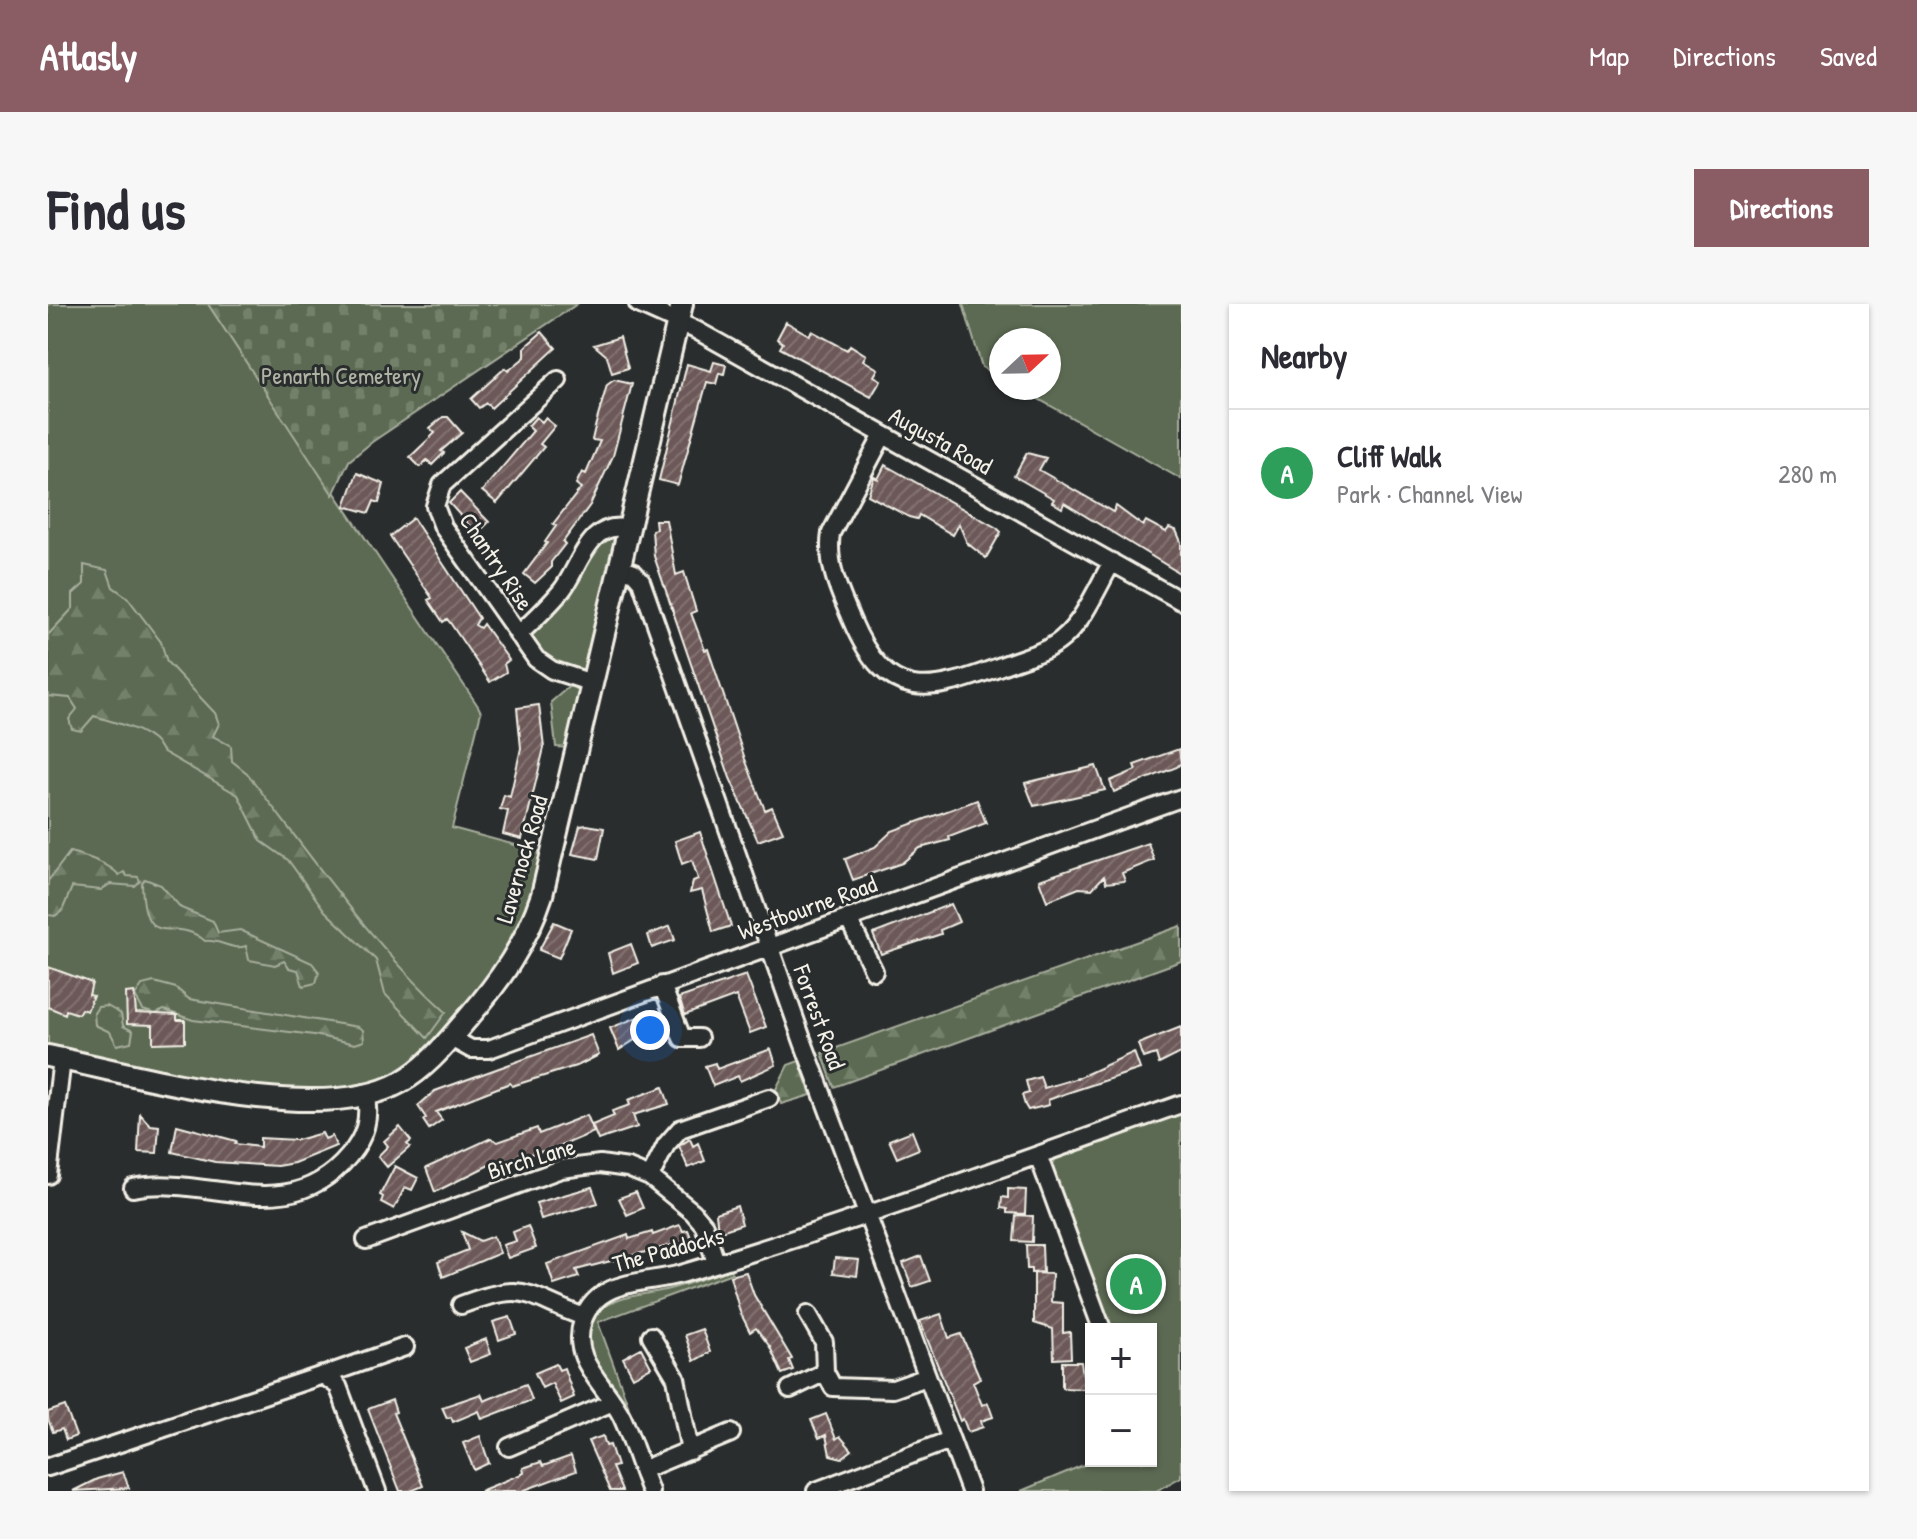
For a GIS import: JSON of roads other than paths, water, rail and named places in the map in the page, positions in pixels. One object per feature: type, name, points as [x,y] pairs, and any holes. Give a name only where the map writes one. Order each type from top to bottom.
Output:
[{"type":"main road","name":"Lavernock Road","points":[[55,1057],[159,1082],[227,1093],[312,1097],[365,1093],[403,1081],[451,1038],[503,976],[530,931],[542,895],[680,313]]},
{"type":"street","name":"Augusta Road","points":[[638,304],[680,313],[883,435],[1181,601]]},
{"type":"street","name":"Chantry Rise","points":[[558,380],[442,485],[436,497],[437,515],[518,635],[544,665],[592,683]]},
{"type":"street","points":[[883,435],[831,533],[830,546],[834,577],[861,641],[872,661],[888,675],[917,686],[956,683],[1051,646],[1076,624],[1112,562]]},
{"type":"street","points":[[518,635],[562,590],[592,539],[611,529],[629,529]]},
{"type":"street","name":"Forrest Road","points":[[620,568],[634,573],[641,581],[825,1103],[970,1491]]},
{"type":"street","name":"Westbourne Road","points":[[451,1038],[471,1049],[489,1049],[1181,798]]},
{"type":"street","points":[[848,918],[874,971]]},
{"type":"street","points":[[662,985],[682,1038],[699,1038]]},
{"type":"street","points":[[48,1175],[55,1057]]},
{"type":"street","points":[[133,1188],[181,1185],[261,1196],[302,1189],[338,1168],[355,1149],[368,1121],[365,1093]]},
{"type":"street","points":[[650,1177],[666,1145],[680,1129],[769,1098]]},
{"type":"street","name":"The Paddocks","points":[[584,1317],[594,1301],[608,1290],[716,1263],[867,1216],[1181,1104]]},
{"type":"street","points":[[1038,1155],[1100,1323]]},
{"type":"street","name":"Birch Lane","points":[[366,1240],[571,1166],[614,1165],[650,1177],[700,1218],[716,1263]]},
{"type":"street","points":[[461,1305],[496,1292],[515,1290],[584,1317],[580,1350],[613,1402],[650,1491]]},
{"type":"street","points":[[808,1314],[824,1342],[825,1372],[833,1387],[893,1389],[927,1377]]},
{"type":"street","points":[[651,1336],[676,1378],[690,1451]]},
{"type":"street","points":[[48,1467],[405,1347]]},
{"type":"street","points":[[790,1389],[825,1372]]},
{"type":"street","points":[[324,1375],[338,1386],[377,1491]]},
{"type":"street","points":[[509,1447],[613,1402]]},
{"type":"street","points":[[642,1470],[731,1433]]},
{"type":"street","points":[[816,1491],[950,1440]]},
{"type":"place","name":"Cliff Walk","points":[[1136,1284]]},
{"type":"park label","name":"Penarth Cemetery","points":[[341,375]]}]
